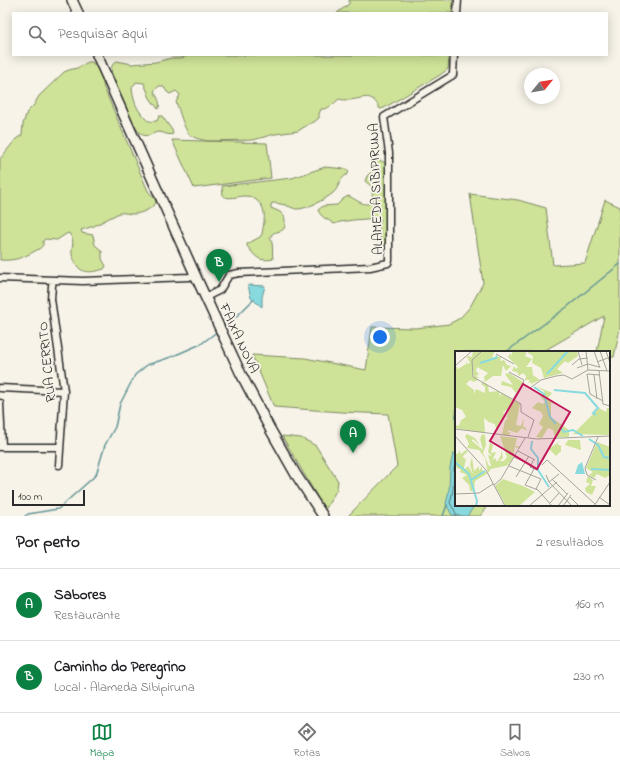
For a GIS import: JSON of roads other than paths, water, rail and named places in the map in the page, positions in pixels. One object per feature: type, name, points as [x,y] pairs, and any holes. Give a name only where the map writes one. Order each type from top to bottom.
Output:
[{"type":"highway","points":[[72,0],[78,12]]},
{"type":"highway","name":"FAIXA NOVA","points":[[97,56],[195,275],[238,367],[295,473],[323,516]]},
{"type":"street","points":[[457,12],[458,0]]},
{"type":"street","name":"ALAMEDA SIBIPIRUNA","points":[[206,297],[220,290],[229,274],[370,267],[388,263],[390,225],[389,153],[384,117],[453,75],[454,56]]},
{"type":"street","points":[[0,278],[84,280],[189,277],[195,275]]},
{"type":"street","name":"RUA CERRITO","points":[[53,280],[51,300],[64,391],[59,465]]},
{"type":"street","points":[[0,388],[64,391]]},
{"type":"street","points":[[0,403],[1,447],[60,447]]},
{"type":"water","points":[[248,285],[265,286],[262,297],[262,307],[251,298]]},
{"type":"water","points":[[455,453],[455,506],[474,506],[467,516],[452,515],[446,504],[453,454]]},
{"type":"waterway","points":[[507,351],[567,307],[620,264]]},
{"type":"waterway","points":[[223,328],[254,299]]},
{"type":"waterway","points":[[25,516],[28,514],[58,509],[96,475],[105,445],[115,427],[120,404],[135,375],[147,365],[171,357],[201,344],[218,331]]},
{"type":"waterway","points":[[443,516],[447,505]]},
{"type":"place","name":"Caminho do Peregrino","points":[[219,282]]},
{"type":"place","name":"Sabores","points":[[353,453]]}]
